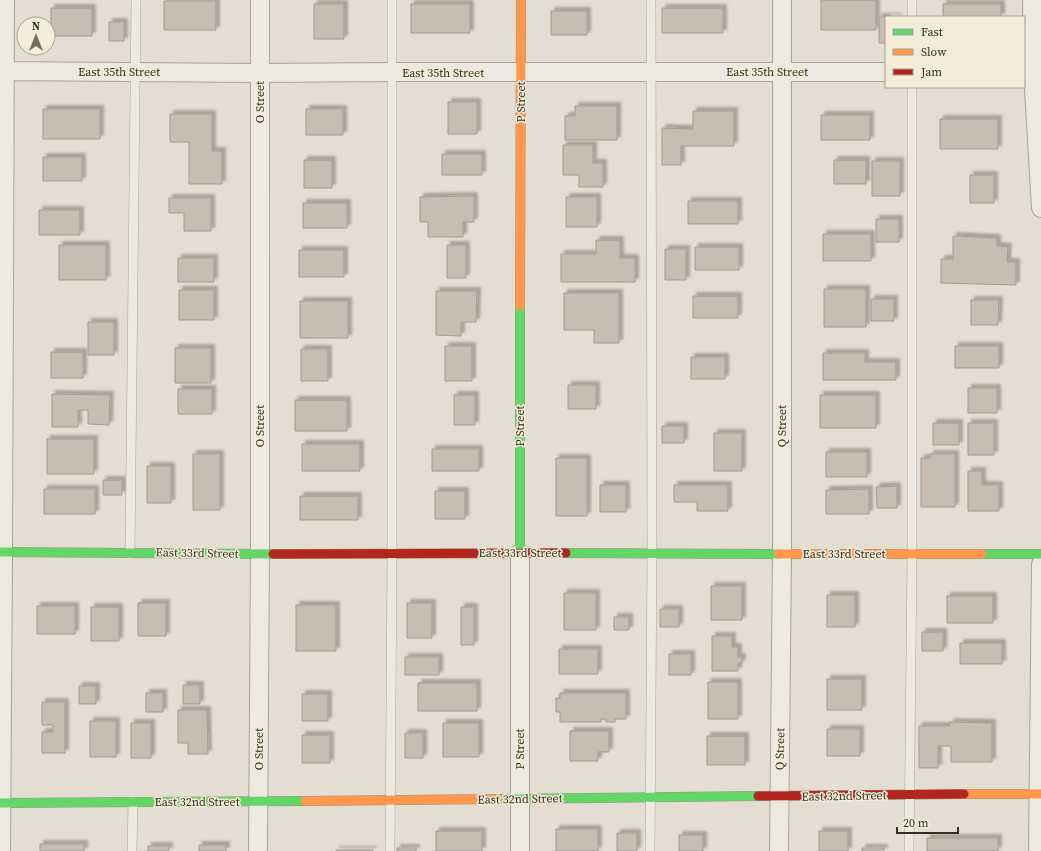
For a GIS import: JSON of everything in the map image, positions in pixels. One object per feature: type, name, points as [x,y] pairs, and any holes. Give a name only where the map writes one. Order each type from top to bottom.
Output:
[{"type":"street","points":[[1,851],[2,71],[5,0]]},
{"type":"street","name":"O Street","points":[[258,851],[260,554],[260,0]]},
{"type":"street","name":"P Street","points":[[520,851],[521,0]]},
{"type":"street","name":"Q Street","points":[[779,851],[782,554],[782,0]]},
{"type":"street","points":[[1032,0],[1033,72],[1041,208]]},
{"type":"street","name":"East 35th Street","points":[[2,71],[260,74],[392,72],[885,72]]},
{"type":"street","name":"East 33rd Street","points":[[2,552],[260,554],[1041,554]]},
{"type":"street","points":[[1038,851],[1040,794],[1041,564]]},
{"type":"street","name":"East 32nd Street","points":[[1,803],[259,802],[1040,794]]},
{"type":"lane","points":[[130,553],[136,0]]},
{"type":"lane","points":[[390,851],[392,553],[392,0]]},
{"type":"lane","points":[[650,851],[652,554],[651,0]]},
{"type":"lane","points":[[912,0],[912,16]]},
{"type":"lane","points":[[909,851],[912,554],[912,88]]},
{"type":"lane","points":[[132,851],[133,802]]},
{"type":"building","points":[[821,0],[876,0],[876,30],[821,30]]},
{"type":"building","points":[[164,1],[216,1],[216,30],[164,30]]},
{"type":"building","points":[[314,4],[344,4],[344,39],[314,39]]},
{"type":"building","points":[[411,4],[470,4],[470,33],[411,33]]},
{"type":"building","points":[[943,4],[1001,4],[1001,16],[943,16]]},
{"type":"building","points":[[51,8],[92,8],[92,36],[56,36],[56,16],[51,16]]},
{"type":"building","points":[[662,8],[723,8],[723,33],[662,33]]},
{"type":"building","points":[[551,11],[587,11],[587,35],[551,35]]},
{"type":"building","points":[[879,17],[885,17],[885,43],[879,43]]},
{"type":"building","points":[[109,22],[124,22],[124,41],[109,41]]},
{"type":"building","points":[[448,102],[477,102],[477,134],[448,134]]},
{"type":"building","points":[[575,106],[617,106],[617,140],[565,140],[565,116],[575,116]]},
{"type":"building","points":[[43,109],[100,109],[100,139],[43,139]]},
{"type":"building","points":[[306,109],[343,109],[343,135],[306,135]]},
{"type":"building","points":[[693,111],[734,111],[734,146],[681,146],[681,165],[662,165],[662,128],[693,129]]},
{"type":"building","points":[[170,114],[212,114],[212,151],[222,151],[222,184],[189,184],[189,142],[170,142]]},
{"type":"building","points":[[821,115],[870,115],[870,140],[821,140]]},
{"type":"building","points":[[940,119],[998,119],[998,149],[940,149]]},
{"type":"building","points":[[563,145],[593,145],[593,163],[603,163],[603,187],[579,187],[579,175],[563,175]]},
{"type":"building","points":[[442,154],[482,154],[482,175],[442,175]]},
{"type":"building","points":[[43,157],[82,157],[82,181],[43,181]]},
{"type":"building","points":[[304,160],[332,160],[332,188],[304,188]]},
{"type":"building","points":[[834,160],[866,160],[866,184],[834,184]]},
{"type":"building","points":[[872,161],[900,161],[900,196],[872,196]]},
{"type":"building","points":[[970,175],[994,175],[994,203],[970,203]]},
{"type":"building","points":[[474,196],[474,222],[463,222],[463,237],[428,237],[428,222],[420,222],[420,197]]},
{"type":"building","points":[[566,197],[597,197],[597,227],[566,227]]},
{"type":"building","points":[[169,198],[211,198],[211,231],[184,231],[184,213],[169,213]]},
{"type":"building","points":[[688,201],[738,201],[738,224],[688,224]]},
{"type":"building","points":[[303,203],[347,203],[347,228],[303,228]]},
{"type":"building","points":[[39,210],[80,210],[80,235],[39,235]]},
{"type":"building","points":[[876,219],[899,219],[899,242],[876,242]]},
{"type":"building","points":[[823,234],[871,234],[871,261],[823,261]]},
{"type":"building","points":[[953,236],[997,238],[997,246],[1008,247],[1007,262],[1016,262],[1016,285],[941,283],[941,259],[953,259]]},
{"type":"building","points":[[596,240],[620,240],[620,258],[635,258],[635,282],[561,282],[561,254],[596,254]]},
{"type":"building","points":[[59,245],[106,245],[106,280],[59,280]]},
{"type":"building","points":[[447,245],[466,245],[466,278],[447,278]]},
{"type":"building","points":[[695,247],[739,247],[739,270],[695,270]]},
{"type":"building","points":[[665,249],[686,249],[686,280],[665,280]]},
{"type":"building","points":[[299,250],[344,250],[344,277],[299,277]]},
{"type":"building","points":[[178,258],[214,258],[214,282],[178,282]]},
{"type":"building","points":[[824,289],[866,289],[866,327],[824,327]]},
{"type":"building","points":[[179,290],[214,290],[214,320],[179,320]]},
{"type":"building","points":[[436,291],[477,291],[476,322],[461,322],[461,336],[436,335]]},
{"type":"building","points":[[564,293],[619,293],[619,343],[594,343],[594,330],[564,330]]},
{"type":"building","points":[[693,296],[738,296],[738,318],[693,318]]},
{"type":"building","points":[[871,299],[894,299],[894,321],[871,321]]},
{"type":"building","points":[[971,300],[999,300],[998,325],[971,325]]},
{"type":"building","points":[[300,301],[348,301],[348,338],[300,338]]},
{"type":"building","points":[[88,322],[114,322],[114,355],[88,355]]},
{"type":"building","points":[[445,346],[472,346],[472,381],[445,381]]},
{"type":"building","points":[[955,346],[999,346],[999,368],[955,368]]},
{"type":"building","points":[[175,348],[211,348],[211,383],[175,383]]},
{"type":"building","points":[[301,349],[328,349],[328,381],[301,381]]},
{"type":"building","points":[[51,352],[83,352],[83,378],[51,378]]},
{"type":"building","points":[[823,353],[865,353],[865,362],[896,362],[896,380],[823,380]]},
{"type":"building","points":[[691,357],[725,357],[725,379],[691,379]]},
{"type":"building","points":[[568,385],[596,385],[596,409],[568,409]]},
{"type":"building","points":[[968,388],[997,388],[997,413],[968,413]]},
{"type":"building","points":[[178,389],[212,389],[212,414],[178,414]]},
{"type":"building","points":[[52,394],[110,395],[109,425],[88,424],[88,410],[78,410],[78,427],[52,427]]},
{"type":"building","points":[[454,395],[475,395],[475,425],[454,425]]},
{"type":"building","points":[[820,395],[876,395],[876,428],[820,428]]},
{"type":"building","points":[[295,400],[347,400],[347,431],[295,431]]},
{"type":"building","points":[[933,423],[959,423],[959,445],[933,445]]},
{"type":"building","points":[[968,423],[994,423],[994,455],[968,455]]},
{"type":"building","points":[[662,426],[684,426],[684,443],[662,443]]},
{"type":"building","points":[[714,433],[742,433],[742,471],[714,471]]},
{"type":"building","points":[[47,439],[94,439],[94,474],[47,474]]},
{"type":"building","points":[[302,444],[360,444],[360,471],[302,471]]},
{"type":"building","points":[[432,449],[479,449],[479,471],[432,471]]},
{"type":"building","points":[[826,452],[867,452],[867,477],[826,477]]},
{"type":"building","points":[[193,454],[220,454],[220,510],[193,510]]},
{"type":"building","points":[[930,454],[955,454],[955,507],[921,507],[921,458],[930,458]]},
{"type":"building","points":[[556,458],[587,458],[587,516],[556,516]]},
{"type":"building","points":[[147,466],[171,466],[171,503],[147,503]]},
{"type":"building","points":[[968,471],[982,471],[982,485],[999,485],[999,511],[968,511]]},
{"type":"building","points":[[103,480],[122,480],[122,495],[103,495]]},
{"type":"building","points":[[600,485],[626,485],[626,512],[600,512]]},
{"type":"building","points":[[674,485],[728,485],[728,511],[697,511],[697,502],[674,502]]},
{"type":"building","points":[[897,486],[897,508],[877,508],[876,487]]},
{"type":"building","points":[[44,489],[95,489],[95,514],[44,514]]},
{"type":"building","points":[[869,489],[869,514],[826,514],[826,490]]},
{"type":"building","points":[[435,491],[465,491],[465,519],[435,519]]},
{"type":"building","points":[[300,496],[358,496],[358,520],[300,520]]},
{"type":"building","points":[[711,586],[742,586],[742,620],[711,620]]},
{"type":"building","points":[[564,593],[596,593],[596,630],[564,630]]},
{"type":"building","points":[[827,595],[855,595],[855,627],[827,627]]},
{"type":"building","points":[[947,596],[993,596],[993,623],[947,623]]},
{"type":"building","points":[[138,603],[166,603],[166,636],[138,636]]},
{"type":"building","points":[[407,603],[432,603],[432,638],[407,638]]},
{"type":"building","points":[[296,605],[336,605],[336,651],[296,651]]},
{"type":"building","points":[[37,606],[75,606],[75,634],[37,634]]},
{"type":"building","points":[[91,607],[119,607],[119,641],[91,641]]},
{"type":"building","points":[[461,607],[474,607],[474,645],[461,645]]},
{"type":"building","points":[[660,609],[679,609],[679,627],[660,627]]},
{"type":"building","points":[[614,617],[629,617],[629,630],[614,630]]},
{"type":"building","points":[[922,632],[943,632],[943,651],[922,651]]},
{"type":"building","points":[[712,636],[732,636],[732,647],[738,647],[738,657],[742,657],[742,663],[738,663],[738,671],[712,671]]},
{"type":"building","points":[[960,643],[1002,643],[1002,664],[960,664]]},
{"type":"building","points":[[559,649],[598,649],[598,674],[559,674]]},
{"type":"building","points":[[669,654],[691,654],[691,675],[669,675]]},
{"type":"building","points":[[405,657],[439,657],[439,675],[405,675]]},
{"type":"building","points":[[827,679],[862,679],[862,710],[827,710]]},
{"type":"building","points":[[708,682],[738,682],[738,719],[708,719]]},
{"type":"building","points":[[418,683],[477,683],[477,711],[418,711]]},
{"type":"building","points":[[183,685],[200,685],[200,704],[183,704]]},
{"type":"building","points":[[79,686],[96,686],[96,704],[79,704]]},
{"type":"building","points":[[146,693],[163,693],[163,712],[146,712]]},
{"type":"building","points":[[560,693],[626,693],[626,719],[615,719],[615,722],[606,722],[606,719],[601,719],[601,722],[560,722],[560,712],[556,712],[556,698],[560,698]]},
{"type":"building","points":[[302,694],[328,694],[328,721],[302,721]]},
{"type":"building","points":[[42,702],[65,702],[65,753],[42,753],[42,732],[53,732],[53,725],[42,725]]},
{"type":"building","points":[[178,710],[207,710],[208,754],[188,754],[188,743],[178,743]]},
{"type":"building","points":[[90,721],[116,721],[116,757],[90,757]]},
{"type":"building","points":[[950,722],[992,723],[992,762],[951,762],[951,746],[938,746],[938,768],[919,768],[919,726],[950,726]]},
{"type":"building","points":[[131,723],[151,723],[151,758],[131,758]]},
{"type":"building","points":[[443,723],[479,723],[479,757],[443,757]]},
{"type":"building","points":[[827,729],[860,729],[860,756],[827,756]]},
{"type":"building","points":[[570,731],[609,731],[609,752],[598,752],[598,761],[570,761]]},
{"type":"building","points":[[405,733],[423,733],[423,758],[405,758]]},
{"type":"building","points":[[302,735],[330,735],[330,763],[302,763]]},
{"type":"building","points":[[707,736],[745,736],[745,765],[707,765]]},
{"type":"building","points":[[556,829],[598,829],[598,851],[556,851]]},
{"type":"building","points":[[436,831],[482,831],[482,851],[436,851]]},
{"type":"building","points":[[819,831],[848,831],[848,851],[819,851]]},
{"type":"building","points":[[617,833],[637,833],[637,851],[617,851]]},
{"type":"building","points":[[679,835],[703,835],[703,851],[679,851]]},
{"type":"building","points":[[927,838],[998,838],[998,851],[927,851]]},
{"type":"building","points":[[40,844],[84,844],[84,851],[40,851]]},
{"type":"building","points":[[199,845],[226,845],[226,851],[199,851]]},
{"type":"building","points":[[148,846],[169,846],[169,851],[148,851]]},
{"type":"building","points":[[397,848],[416,848],[416,851],[397,851]]},
{"type":"building","points":[[862,848],[884,848],[884,851],[862,851]]},
{"type":"building","points":[[373,850],[373,851],[336,851]]},
{"type":"traffic: fast","points":[[520,306],[520,553]]},
{"type":"traffic: fast","points":[[0,552],[273,554]]},
{"type":"traffic: fast","points":[[566,553],[778,554]]},
{"type":"traffic: fast","points":[[982,554],[1041,554]]},
{"type":"traffic: fast","points":[[498,799],[758,796]]},
{"type":"traffic: fast","points":[[0,803],[305,801]]},
{"type":"traffic: slow","points":[[520,306],[521,0]]},
{"type":"traffic: slow","points":[[778,554],[982,554]]},
{"type":"traffic: slow","points":[[964,794],[1041,794]]},
{"type":"traffic: slow","points":[[305,801],[498,799]]},
{"type":"traffic: jam","points":[[273,554],[566,553]]},
{"type":"traffic: jam","points":[[758,796],[964,794]]}]
